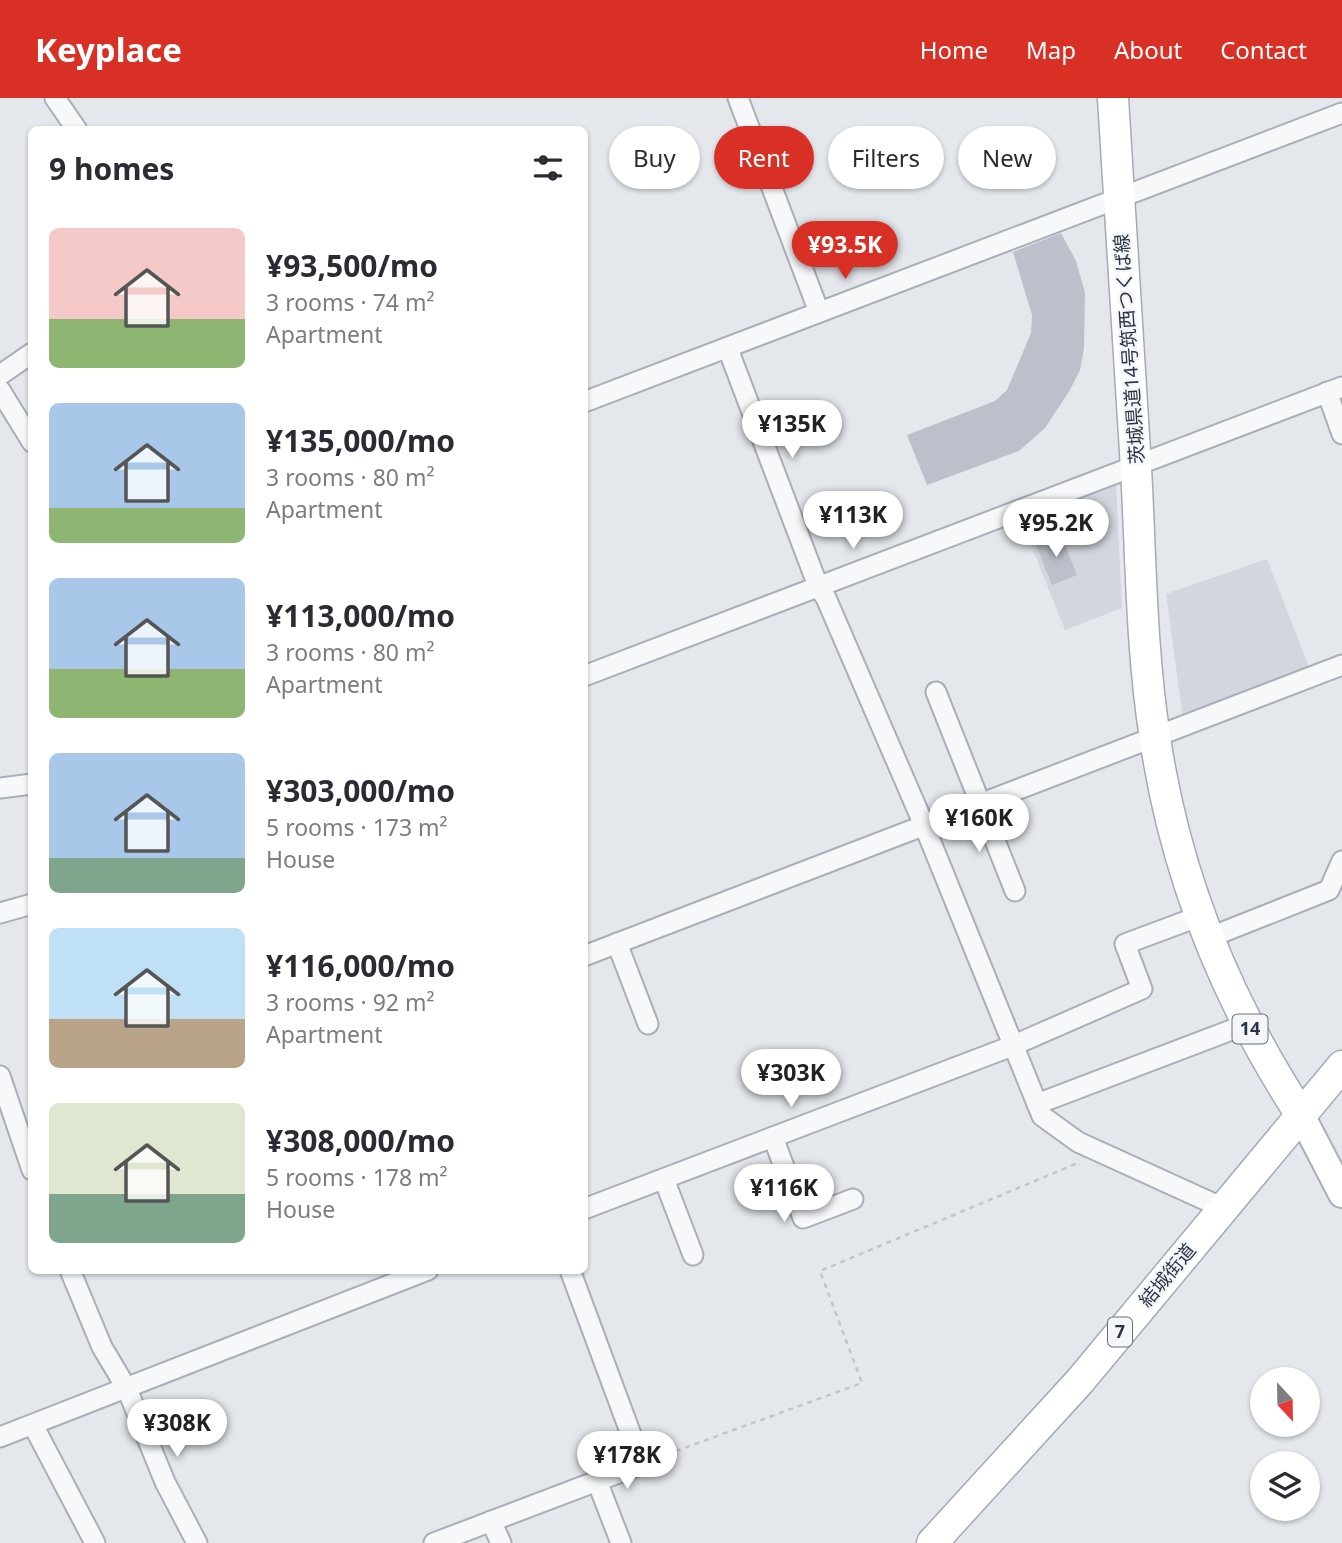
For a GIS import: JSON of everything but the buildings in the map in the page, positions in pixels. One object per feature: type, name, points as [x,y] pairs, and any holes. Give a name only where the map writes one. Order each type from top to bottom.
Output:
[{"type":"main road","name":"茨城県道14号筑西つくば線","points":[[1113,98],[1146,655],[1154,736],[1174,832],[1204,927],[1247,1024],[1301,1115]]},
{"type":"main road","name":"結城街道","points":[[932,1543],[1080,1381],[1342,1066]]},
{"type":"main road","points":[[1301,1115],[1342,1194]]},
{"type":"street","points":[[55,98],[74,126]]},
{"type":"street","points":[[737,98],[819,312]]},
{"type":"street","points":[[588,401],[1342,113]]},
{"type":"street","points":[[728,349],[818,586],[826,597],[924,825],[1042,1116],[1078,1142],[1223,1208]]},
{"type":"street","points":[[0,375],[28,356]]},
{"type":"street","points":[[588,674],[1335,389],[1342,434]]},
{"type":"street","points":[[4,403],[28,436]]},
{"type":"street","points":[[588,954],[1342,665]]},
{"type":"street","points":[[936,692],[1015,891]]},
{"type":"street","points":[[0,788],[28,784]]},
{"type":"street","points":[[588,1208],[1012,1046],[1142,989],[1125,944],[1204,927],[1329,890],[1342,861]]},
{"type":"street","points":[[0,919],[0,912],[28,905]]},
{"type":"street","points":[[617,943],[648,1024]]},
{"type":"street","points":[[1037,1104],[1247,1024]]},
{"type":"street","points":[[0,1076],[22,1123],[28,1151]]},
{"type":"street","points":[[773,1137],[803,1218],[853,1199]]},
{"type":"street","points":[[664,1179],[693,1255]]},
{"type":"street","points":[[72,1274],[102,1348],[127,1390],[165,1482],[197,1543]]},
{"type":"street","points":[[0,1437],[127,1390],[418,1274]]},
{"type":"street","points":[[434,1543],[642,1464],[571,1274]]},
{"type":"street","points":[[33,1425],[95,1543]]},
{"type":"street","points":[[597,1480],[621,1543]]},
{"type":"street","points":[[491,1521],[501,1543]]},
{"type":"path","points":[[642,1464],[862,1383],[820,1271],[1103,1153]]},
{"type":"shaded area","points":[[1116,485],[1122,608],[1065,630],[1021,520]]},
{"type":"shaded area","points":[[1267,559],[1309,667],[1183,718],[1166,594]]}]
